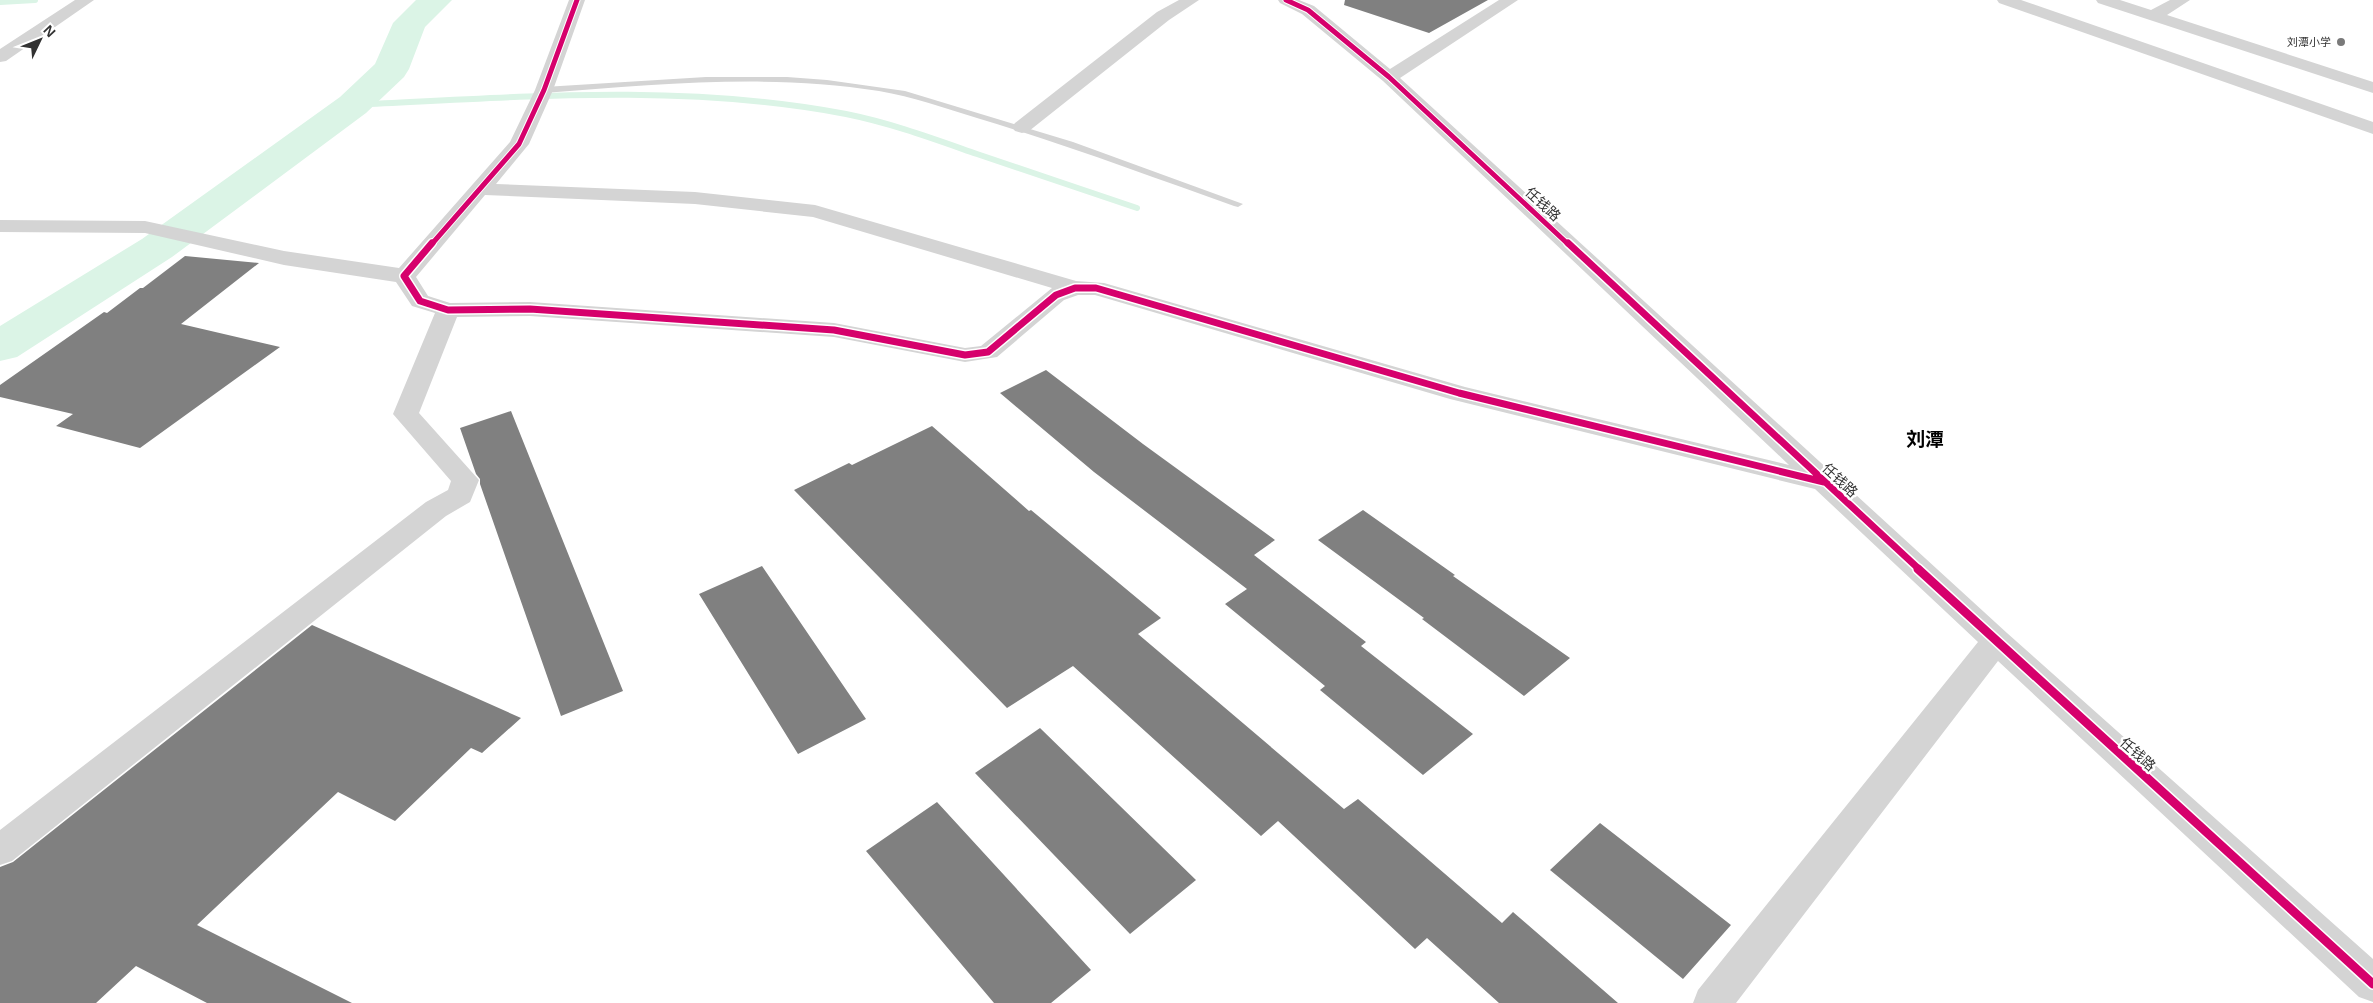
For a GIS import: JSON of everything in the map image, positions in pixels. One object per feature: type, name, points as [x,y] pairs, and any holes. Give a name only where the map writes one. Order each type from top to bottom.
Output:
[{"type":"street","points":[[404,276],[520,144],[544,90],[577,0]]},
{"type":"street","points":[[1022,127],[1163,16],[1191,0]]},
{"type":"street","points":[[1389,77],[1510,0]]},
{"type":"street","points":[[2005,0],[2373,128]]},
{"type":"street","points":[[2104,0],[2373,88]]},
{"type":"street","points":[[2153,16],[2182,0]]},
{"type":"street","points":[[0,57],[82,2]]},
{"type":"street","name":"任钱路","points":[[1306,3],[1389,77],[1996,641],[2373,984]]},
{"type":"street","points":[[480,189],[695,198],[816,211],[1075,288],[1096,288],[1459,393],[1824,482]]},
{"type":"street","points":[[0,226],[146,227],[284,258],[404,276],[420,301],[448,310],[530,308],[834,330],[964,355],[988,352],[1056,295],[1075,288]]},
{"type":"street","points":[[0,850],[436,509],[460,495],[465,480],[406,414],[448,310]]},
{"type":"street","points":[[1712,1003],[1996,641]]},
{"type":"lane","points":[[544,90],[692,80],[752,79],[818,82],[869,87],[922,99],[1022,127],[1238,204]]},
{"type":"building","points":[[1345,0],[1488,0],[1429,33],[1344,5]]},
{"type":"building","points":[[185,256],[259,263],[181,324],[280,347],[140,448],[56,426],[73,414],[0,397],[0,385],[104,312],[107,313],[140,288],[143,288]]},
{"type":"building","points":[[1046,370],[1143,444],[1275,540],[1254,555],[1366,642],[1361,646],[1473,734],[1423,775],[1320,690],[1325,686],[1225,604],[1247,589],[1094,472],[1000,393]]},
{"type":"building","points":[[511,411],[623,691],[561,716],[480,484],[480,479],[476,474],[460,428]]},
{"type":"building","points":[[932,426],[1029,511],[1031,510],[1161,618],[1138,634],[1344,809],[1358,799],[1502,923],[1513,912],[1618,1003],[1499,1003],[1427,938],[1415,949],[1278,821],[1261,836],[1073,666],[1007,708],[794,490],[849,463],[852,465]]},
{"type":"building","points":[[1363,510],[1570,658],[1524,696],[1422,619],[1424,618],[1318,540]]},
{"type":"building","points":[[762,566],[866,719],[798,754],[699,594]]},
{"type":"building","points":[[312,625],[521,718],[482,753],[471,748],[395,821],[338,792],[197,925],[352,1003],[207,1003],[136,966],[96,1003],[0,1003],[0,867],[13,862]]},
{"type":"building","points":[[1040,728],[1196,880],[1130,934],[975,773]]},
{"type":"building","points":[[937,802],[1091,970],[1051,1003],[994,1003],[866,851]]},
{"type":"building","points":[[1600,823],[1731,925],[1683,979],[1550,870]]},
{"type":"waterway","points":[[0,2],[35,0]]},
{"type":"waterway","points":[[0,347],[157,248],[353,105],[391,69],[410,23],[436,0]]},
{"type":"waterway","points":[[353,105],[538,96],[600,95],[724,98],[785,104],[846,114],[896,127],[1137,208]]},
{"type":"cycle path","points":[[577,0],[544,90],[519,144],[404,276],[420,301],[448,310],[530,309],[834,330],[965,355],[988,352],[1056,295],[1075,288],[1096,288],[1459,393],[1824,482]]},
{"type":"cycle path","points":[[1286,0],[1308,10],[1389,77],[1996,641],[2373,984]]},
{"type":"place","name":"刘潭小学","points":[[2341,42]]},
{"type":"district","name":"刘潭","points":[[1925,439]]}]
